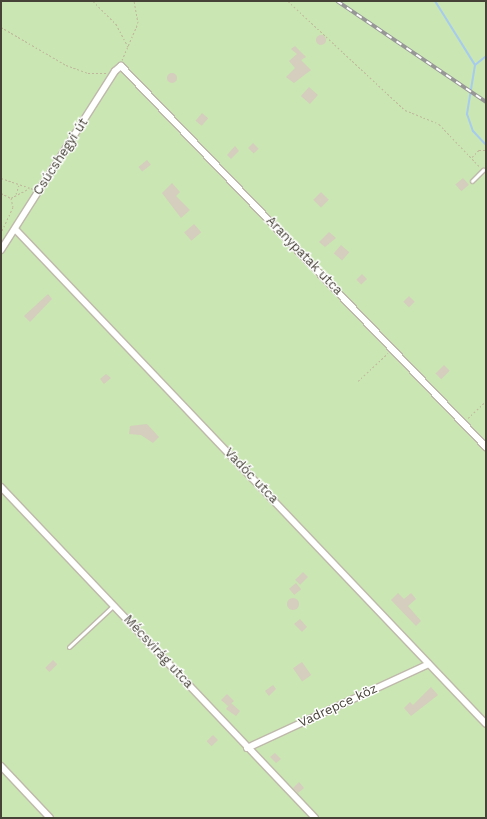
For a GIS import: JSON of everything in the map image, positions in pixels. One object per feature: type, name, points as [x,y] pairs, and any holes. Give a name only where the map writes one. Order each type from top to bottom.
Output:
[{"type":"street","name":"Csúcshegyi út","points":[[1,250],[115,71],[121,66]]},
{"type":"street","name":"Aranypatak utca","points":[[121,66],[486,448]]},
{"type":"street","name":"Vadóc utca","points":[[15,228],[486,724]]},
{"type":"street","name":"Mécsvirág utca","points":[[1,487],[315,818]]},
{"type":"street","name":"Vadrepce köz","points":[[247,748],[429,664]]},
{"type":"street","points":[[1,766],[50,818]]},
{"type":"lane","points":[[472,181],[483,170]]},
{"type":"lane","points":[[69,647],[114,605]]},
{"type":"path","points":[[93,1],[116,24],[128,47]]},
{"type":"path","points":[[121,66],[133,38],[138,17],[134,1]]},
{"type":"path","points":[[288,1],[404,110],[439,124],[483,170]]},
{"type":"path","points":[[1,27],[81,71],[115,71]]},
{"type":"path","points":[[472,157],[479,150],[486,150]]},
{"type":"path","points":[[1,178],[19,185],[40,189]]},
{"type":"path","points":[[16,194],[19,185]]},
{"type":"path","points":[[11,198],[16,194],[30,188]]},
{"type":"path","points":[[1,193],[11,198]]},
{"type":"path","points":[[1,233],[13,211],[11,198]]},
{"type":"path","points":[[358,382],[393,349]]},
{"type":"path","points":[[472,414],[486,400]]},
{"type":"green space","points":[[1,1],[486,1],[486,818],[1,818]]},
{"type":"building","points":[[319,35],[323,35],[325,36],[325,44],[319,45],[316,42],[316,38]]},
{"type":"building","points":[[295,46],[306,57],[301,60],[311,70],[294,83],[286,77],[295,68],[289,61],[297,54],[291,49]]},
{"type":"building","points":[[170,73],[174,73],[176,74],[176,82],[170,83],[167,80],[167,76]]},
{"type":"building","points":[[309,87],[318,95],[310,104],[301,96]]},
{"type":"building","points":[[202,113],[208,118],[202,126],[196,121]]},
{"type":"building","points":[[253,143],[259,149],[254,154],[248,148]]},
{"type":"building","points":[[235,146],[239,151],[231,159],[227,155]]},
{"type":"building","points":[[147,160],[151,165],[142,172],[138,167]]},
{"type":"building","points":[[463,178],[469,185],[461,191],[455,185]]},
{"type":"building","points":[[172,183],[180,192],[176,196],[190,210],[181,218],[162,193]]},
{"type":"building","points":[[321,192],[329,200],[321,208],[313,200]]},
{"type":"building","points":[[194,224],[201,232],[191,241],[184,233]]},
{"type":"building","points":[[329,232],[336,238],[325,247],[319,242]]},
{"type":"building","points":[[341,245],[349,252],[342,261],[334,253]]},
{"type":"building","points":[[362,274],[367,279],[361,285],[356,280]]},
{"type":"building","points":[[48,294],[52,299],[30,322],[24,316]]},
{"type":"building","points":[[409,296],[415,302],[409,307],[403,302]]},
{"type":"building","points":[[444,365],[450,371],[441,379],[436,373]]},
{"type":"building","points":[[106,374],[111,378],[104,384],[100,379]]},
{"type":"building","points":[[147,424],[159,437],[153,443],[141,435],[129,434],[130,426]]},
{"type":"building","points":[[303,572],[308,577],[300,585],[295,580]]},
{"type":"building","points":[[296,583],[301,589],[294,595],[289,589]]},
{"type":"building","points":[[398,593],[404,599],[411,593],[416,599],[408,606],[421,621],[416,626],[391,600]]},
{"type":"building","points":[[291,598],[295,598],[299,604],[295,610],[291,610],[287,606],[287,602]]},
{"type":"building","points":[[300,619],[307,627],[302,632],[294,624]]},
{"type":"building","points":[[53,660],[57,664],[49,672],[45,668]]},
{"type":"building","points":[[302,662],[311,675],[302,681],[293,668]]},
{"type":"building","points":[[273,685],[276,689],[269,696],[265,691]]},
{"type":"building","points":[[431,687],[438,695],[411,716],[404,708],[410,702],[413,705]]},
{"type":"building","points":[[227,694],[234,701],[228,706],[221,700]]},
{"type":"building","points":[[231,703],[240,711],[236,716],[226,709]]},
{"type":"building","points":[[213,735],[218,740],[212,746],[207,741]]},
{"type":"building","points":[[275,753],[281,759],[276,763],[270,757]]},
{"type":"building","points":[[299,782],[304,788],[298,793],[293,788]]},
{"type":"waterway","points":[[435,1],[475,65],[467,114],[473,131],[486,145]]},
{"type":"waterway","points":[[475,65],[486,56]]},
{"type":"railway","points":[[337,1],[486,102]]}]
